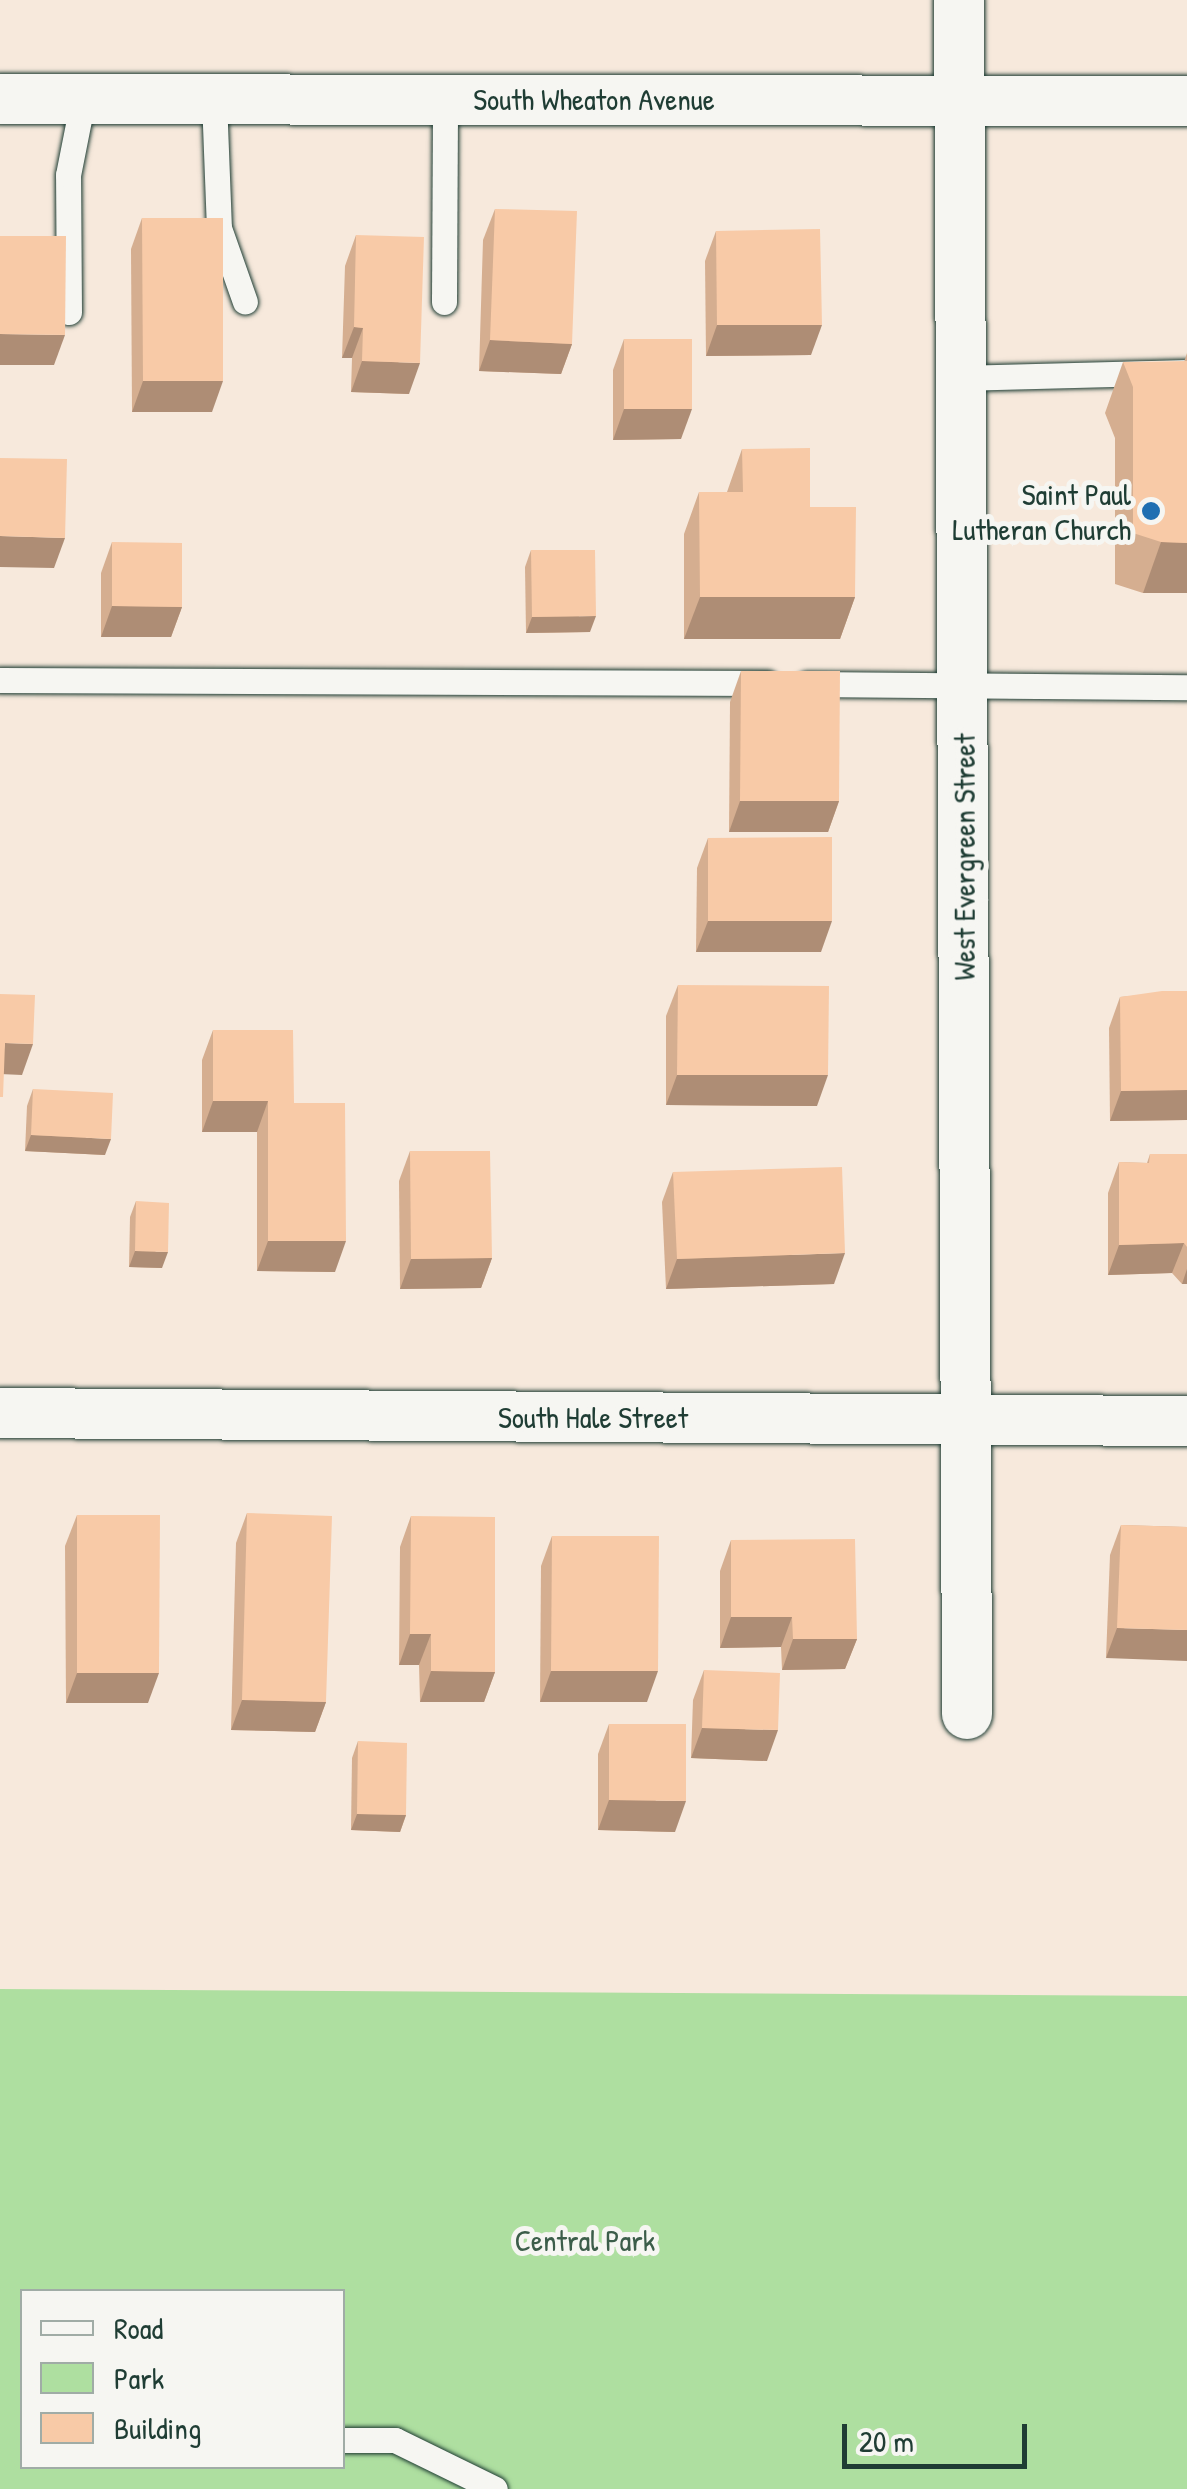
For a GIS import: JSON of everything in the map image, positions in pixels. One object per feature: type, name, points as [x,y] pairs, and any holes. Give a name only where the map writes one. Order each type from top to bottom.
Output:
[{"type":"street","name":"West Evergreen Street","points":[[959,0],[967,1714]]},
{"type":"street","name":"South Wheaton Avenue","points":[[0,99],[959,98],[1187,102]]},
{"type":"street","name":"South Hale Street","points":[[0,1412],[1187,1421]]},
{"type":"lane","points":[[70,312],[68,174],[84,99]]},
{"type":"lane","points":[[214,99],[219,228],[245,302]]},
{"type":"lane","points":[[444,302],[445,99]]},
{"type":"lane","points":[[961,378],[1187,372]]},
{"type":"lane","points":[[0,680],[1187,687]]},
{"type":"lane","points":[[345,2440],[394,2440],[495,2489]]},
{"type":"green space","name":"Central Park","points":[[0,1989],[1187,1996],[1187,2489],[0,2489]]},
{"type":"building","points":[[495,209],[577,211],[572,344],[490,340]]},
{"type":"building","points":[[142,218],[223,218],[223,381],[143,381]]},
{"type":"building","points":[[820,229],[822,325],[717,325],[716,231]]},
{"type":"building","points":[[356,235],[424,237],[420,363],[362,361],[363,328],[354,327]]},
{"type":"building","points":[[0,236],[66,236],[65,335],[0,334]]},
{"type":"building","points":[[624,339],[692,339],[692,409],[624,409]]},
{"type":"building","points":[[1187,361],[1187,543],[1161,542],[1133,533],[1133,387],[1123,362]]},
{"type":"building","points":[[810,448],[810,507],[856,507],[855,597],[700,597],[699,492],[743,492],[742,449]]},
{"type":"building","points":[[0,458],[67,459],[65,538],[0,536]]},
{"type":"building","points":[[112,542],[182,543],[182,607],[112,606]]},
{"type":"building","points":[[531,550],[595,550],[596,616],[532,617]]},
{"type":"building","points":[[741,671],[840,671],[839,801],[740,801]]},
{"type":"building","points":[[832,837],[832,921],[708,921],[708,838]]},
{"type":"building","points":[[678,985],[829,986],[828,1075],[677,1075]]},
{"type":"building","points":[[1187,991],[1187,1090],[1121,1091],[1120,997]]},
{"type":"building","points":[[0,994],[35,995],[33,1044],[5,1043],[3,1097],[0,1097]]},
{"type":"building","points":[[213,1030],[293,1030],[294,1103],[345,1103],[346,1241],[268,1241],[268,1101],[213,1101]]},
{"type":"building","points":[[33,1089],[113,1093],[111,1139],[31,1135]]},
{"type":"building","points":[[410,1151],[490,1151],[492,1258],[411,1259]]},
{"type":"building","points":[[1150,1154],[1187,1154],[1187,1247],[1184,1243],[1119,1245],[1119,1162],[1149,1163]]},
{"type":"building","points":[[842,1167],[845,1253],[677,1259],[673,1172]]},
{"type":"building","points":[[136,1201],[169,1203],[168,1252],[135,1251]]},
{"type":"building","points":[[247,1513],[332,1516],[326,1702],[242,1700]]},
{"type":"building","points":[[77,1515],[160,1515],[159,1673],[77,1673]]},
{"type":"building","points":[[411,1516],[495,1517],[495,1672],[431,1671],[431,1634],[410,1634]]},
{"type":"building","points":[[1121,1525],[1187,1527],[1187,1630],[1117,1628]]},
{"type":"building","points":[[552,1536],[659,1536],[658,1671],[551,1671]]},
{"type":"building","points":[[855,1539],[857,1639],[793,1639],[792,1617],[731,1617],[731,1540]]},
{"type":"building","points":[[704,1670],[780,1673],[778,1730],[702,1728]]},
{"type":"building","points":[[609,1724],[686,1724],[686,1801],[609,1800]]},
{"type":"building","points":[[358,1741],[407,1743],[406,1815],[357,1814]]},
{"type":"place","name":"Saint Paul Lutheran Church","points":[[1151,511]]}]
